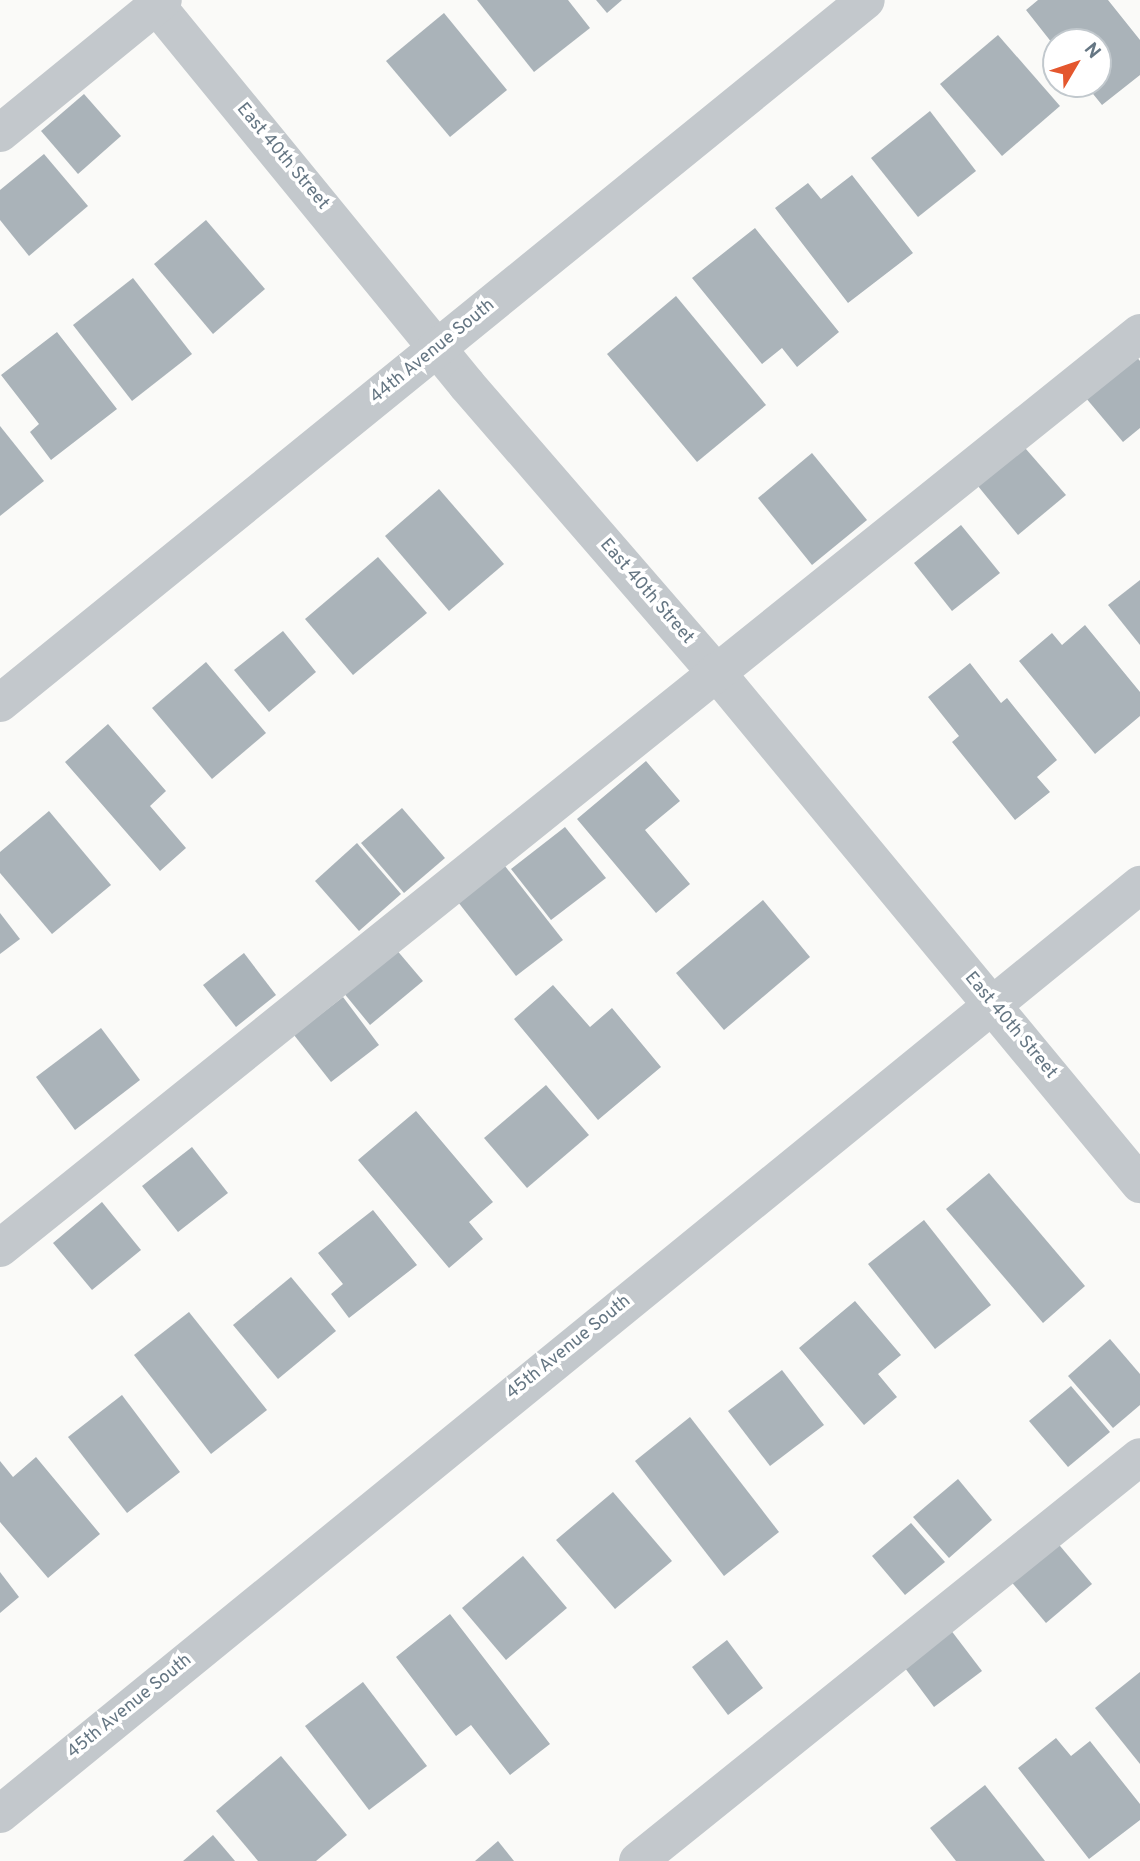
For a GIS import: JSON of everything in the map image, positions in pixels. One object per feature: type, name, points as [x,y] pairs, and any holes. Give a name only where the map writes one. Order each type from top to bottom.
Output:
[{"type":"street","name":"44th Avenue South","points":[[0,703],[866,0]]},
{"type":"street","name":"East 40th Street","points":[[157,2],[439,347],[716,672],[1140,1184]]},
{"type":"street","points":[[0,133],[157,2]]},
{"type":"street","points":[[0,1248],[1140,333]]},
{"type":"street","name":"45th Avenue South","points":[[0,1814],[1140,885]]},
{"type":"street","points":[[638,1861],[1140,1457]]},
{"type":"building","points":[[477,0],[568,0],[590,28],[534,72]]},
{"type":"building","points":[[596,0],[622,0],[607,13]]},
{"type":"building","points":[[1038,0],[1108,0],[1140,40],[1140,75],[1112,97],[1112,28],[1042,28],[1042,30],[1026,10]]},
{"type":"building","points":[[444,13],[507,90],[450,137],[386,61]]},
{"type":"building","points":[[998,35],[1042,85],[1042,98],[1053,98],[1060,106],[1002,156],[940,84]]},
{"type":"building","points":[[84,94],[121,136],[78,174],[41,131]]},
{"type":"building","points":[[1096,98],[1111,98],[1102,105]]},
{"type":"building","points":[[930,111],[976,171],[918,217],[871,158]]},
{"type":"building","points":[[44,154],[88,206],[29,256],[0,220],[0,190]]},
{"type":"building","points":[[852,175],[913,253],[848,303],[775,208],[808,183],[821,199]]},
{"type":"building","points":[[206,220],[265,289],[213,334],[154,264]]},
{"type":"building","points":[[755,228],[839,332],[797,367],[782,348],[762,364],[692,278]]},
{"type":"building","points":[[133,278],[192,354],[132,401],[73,325]]},
{"type":"building","points":[[676,296],[766,405],[697,462],[607,354]]},
{"type":"building","points":[[57,332],[117,409],[51,460],[30,432],[39,424],[1,375]]},
{"type":"building","points":[[1131,350],[1140,361],[1140,428],[1123,442],[1080,391]]},
{"type":"building","points":[[0,426],[44,481],[0,516]]},
{"type":"building","points":[[1019,441],[1066,495],[1018,535],[973,480]]},
{"type":"building","points":[[812,453],[867,520],[812,565],[758,498]]},
{"type":"building","points":[[439,489],[504,564],[449,611],[385,536]]},
{"type":"building","points":[[961,525],[1000,573],[952,611],[914,563]]},
{"type":"building","points":[[378,557],[427,613],[353,675],[305,619]]},
{"type":"building","points":[[1140,580],[1140,645],[1108,605]]},
{"type":"building","points":[[1085,625],[1140,692],[1140,716],[1095,754],[1019,661],[1052,633],[1062,645]]},
{"type":"building","points":[[283,631],[316,672],[269,712],[234,670]]},
{"type":"building","points":[[206,662],[266,733],[212,779],[152,708]]},
{"type":"building","points":[[970,663],[1001,703],[1007,698],[1057,760],[1037,777],[1050,792],[1015,820],[952,742],[959,736],[928,697]]},
{"type":"building","points":[[108,724],[166,791],[150,806],[186,848],[160,871],[65,762]]},
{"type":"building","points":[[646,761],[680,801],[645,830],[690,884],[656,913],[577,819]]},
{"type":"building","points":[[402,808],[445,858],[404,893],[361,843]]},
{"type":"building","points":[[49,811],[111,885],[52,934],[0,873],[0,852]]},
{"type":"building","points":[[565,827],[606,878],[551,920],[511,869]]},
{"type":"building","points":[[357,843],[401,894],[359,931],[315,881]]},
{"type":"building","points":[[505,866],[563,940],[516,976],[458,902]]},
{"type":"building","points":[[763,900],[810,957],[724,1030],[676,973]]},
{"type":"building","points":[[0,913],[20,939],[0,954]]},
{"type":"building","points":[[395,948],[423,981],[370,1025],[343,992]]},
{"type":"building","points":[[244,953],[276,995],[236,1027],[203,985]]},
{"type":"building","points":[[553,985],[590,1027],[612,1008],[661,1067],[598,1120],[514,1019]]},
{"type":"building","points":[[343,997],[379,1045],[331,1082],[294,1035]]},
{"type":"building","points":[[101,1028],[140,1080],[75,1130],[36,1077]]},
{"type":"building","points":[[546,1085],[589,1135],[527,1188],[484,1138]]},
{"type":"building","points":[[416,1111],[493,1202],[469,1222],[483,1239],[449,1268],[358,1160]]},
{"type":"building","points":[[192,1147],[228,1193],[178,1232],[142,1186]]},
{"type":"building","points":[[989,1173],[1085,1286],[1043,1323],[946,1209]]},
{"type":"building","points":[[102,1202],[141,1250],[92,1290],[53,1243]]},
{"type":"building","points":[[373,1210],[417,1265],[349,1318],[331,1294],[343,1284],[318,1253]]},
{"type":"building","points":[[924,1220],[991,1305],[935,1349],[868,1264]]},
{"type":"building","points":[[291,1277],[336,1331],[278,1379],[233,1325]]},
{"type":"building","points":[[855,1301],[901,1355],[878,1374],[897,1397],[864,1425],[799,1348]]},
{"type":"building","points":[[189,1312],[267,1410],[211,1454],[134,1355]]},
{"type":"building","points":[[1110,1339],[1140,1374],[1140,1405],[1113,1428],[1068,1376]]},
{"type":"building","points":[[782,1370],[824,1425],[770,1466],[728,1411]]},
{"type":"building","points":[[1071,1386],[1110,1432],[1068,1467],[1029,1421]]},
{"type":"building","points":[[122,1395],[180,1472],[127,1513],[68,1437]]},
{"type":"building","points":[[690,1417],[779,1532],[724,1576],[635,1461]]},
{"type":"building","points":[[36,1457],[100,1534],[48,1578],[0,1522],[0,1461],[13,1477]]},
{"type":"building","points":[[958,1479],[992,1520],[949,1558],[913,1517]]},
{"type":"building","points":[[613,1492],[672,1561],[615,1609],[556,1540]]},
{"type":"building","points":[[911,1523],[945,1562],[905,1595],[872,1556]]},
{"type":"building","points":[[1050,1534],[1092,1584],[1046,1623],[1004,1573]]},
{"type":"building","points":[[523,1556],[567,1608],[506,1660],[462,1608]]},
{"type":"building","points":[[0,1572],[19,1597],[0,1613]]},
{"type":"building","points":[[450,1614],[550,1744],[510,1775],[471,1725],[456,1736],[396,1657]]},
{"type":"building","points":[[947,1625],[982,1671],[934,1707],[899,1660]]},
{"type":"building","points":[[727,1640],[763,1688],[728,1715],[692,1667]]},
{"type":"building","points":[[1140,1672],[1140,1764],[1095,1708]]},
{"type":"building","points":[[363,1682],[427,1766],[369,1810],[305,1726]]},
{"type":"building","points":[[1056,1738],[1071,1756],[1090,1741],[1140,1804],[1140,1820],[1089,1859],[1018,1768]]},
{"type":"building","points":[[281,1756],[347,1835],[316,1861],[258,1861],[216,1811]]},
{"type":"building","points":[[985,1785],[1045,1861],[956,1861],[930,1828]]},
{"type":"building","points":[[213,1835],[235,1861],[183,1861]]},
{"type":"building","points":[[498,1841],[514,1861],[475,1861]]}]
